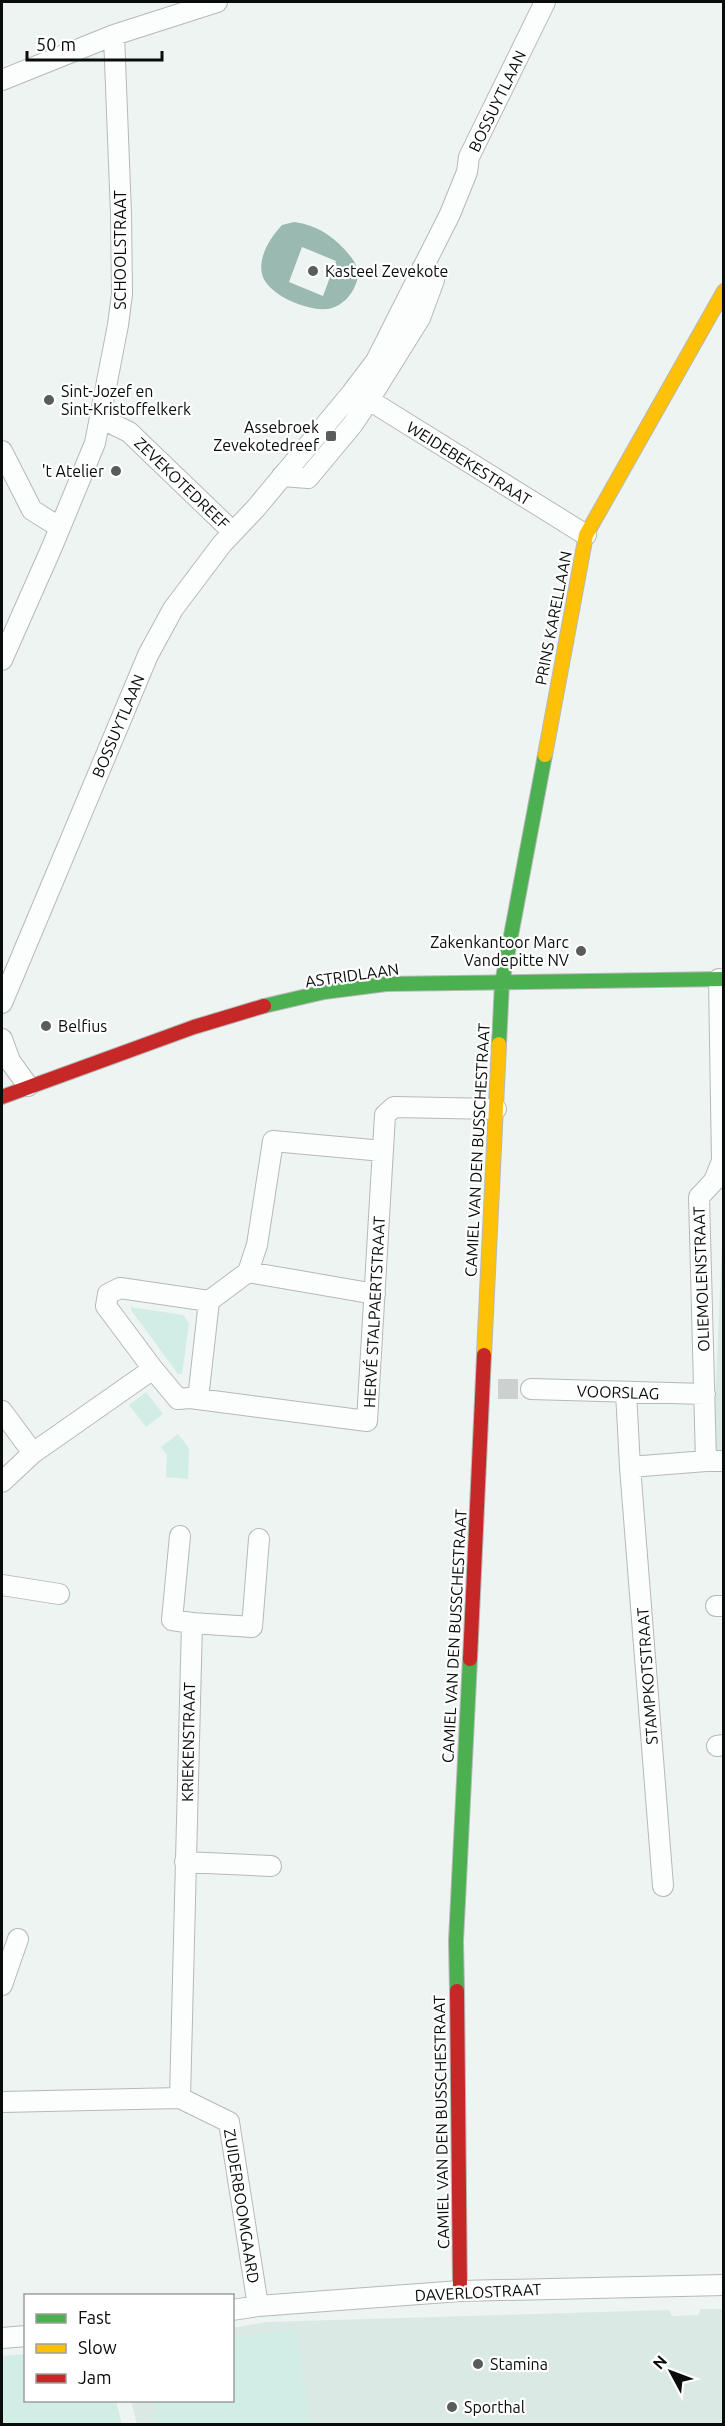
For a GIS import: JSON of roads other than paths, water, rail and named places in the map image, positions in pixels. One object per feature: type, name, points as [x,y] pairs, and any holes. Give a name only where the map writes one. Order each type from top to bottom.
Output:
[{"type":"street","points":[[2,80],[114,35],[217,2]]},
{"type":"street","name":"BOSSUYTLAAN","points":[[2,1003],[148,655],[173,609],[233,532],[282,476],[363,393],[376,361],[450,214],[467,172],[469,157],[545,2]]},
{"type":"street","name":"SCHOOLSTRAAT","points":[[2,660],[95,443],[118,325],[122,294],[114,35]]},
{"type":"street","name":"PRINS KARELLAAN","points":[[502,982],[586,536],[723,291]]},
{"type":"street","name":"WEIDEBEKESTRAAT","points":[[363,393],[586,536]]},
{"type":"street","name":"ZEVEKOTEDREEF","points":[[100,418],[129,432],[233,532]]},
{"type":"street","points":[[2,451],[32,510],[59,527]]},
{"type":"street","name":"ASTRIDLAAN","points":[[2,1097],[194,1027],[257,1008],[324,992],[386,984],[721,979]]},
{"type":"street","name":"OLIEMOLENSTRAAT","points":[[714,1461],[705,1394],[699,1197],[714,1181],[722,1161],[721,979]]},
{"type":"street","name":"CAMIEL VAN DEN BUSSCHESTRAAT","points":[[460,2291],[456,1941],[490,1389],[496,1109],[502,982]]},
{"type":"street","points":[[2,1039],[10,1061],[28,1086]]},
{"type":"street","name":"HERVÉ STALPAERTSTRAAT","points":[[153,1369],[178,1399],[198,1399],[367,1421],[385,1115],[390,1108],[496,1109]]},
{"type":"street","points":[[2,1482],[33,1453],[153,1369],[106,1306],[108,1294],[120,1288],[209,1301],[248,1272],[257,1245],[273,1141],[383,1151]]},
{"type":"street","points":[[248,1272],[375,1294]]},
{"type":"street","points":[[198,1399],[209,1301]]},
{"type":"street","name":"VOORSLAG","points":[[531,1389],[705,1394]]},
{"type":"street","name":"STAMPKOTSTRAAT","points":[[626,1392],[663,1886]]},
{"type":"street","points":[[2,1411],[33,1453]]},
{"type":"street","points":[[630,1467],[714,1461]]},
{"type":"street","points":[[180,1536],[172,1620],[252,1627],[259,1539]]},
{"type":"street","points":[[2,1585],[59,1594]]},
{"type":"street","name":"KRIEKENSTRAAT","points":[[180,2098],[192,1623]]},
{"type":"street","points":[[185,1862],[271,1866]]},
{"type":"street","points":[[2,1985],[18,1938]]},
{"type":"street","name":"ZUIDERBOOMGAARD","points":[[2,2102],[180,2098],[229,2122],[258,2306]]},
{"type":"street","name":"DAVERLOSTRAAT","points":[[234,2310],[460,2291],[723,2285]]},
{"type":"street","points":[[2,2338],[24,2336]]},
{"type":"tunnel","points":[[498,1389],[531,1389]]},
{"type":"place","name":"Kasteel Zevekote","points":[[313,271]]},
{"type":"place","name":"Sint-Jozef en Sint-Kristoffelkerk","points":[[49,400]]},
{"type":"place","name":"Assebroek Zevekotedreef","points":[[331,436]]},
{"type":"place","name":"'t Atelier","points":[[116,471]]},
{"type":"place","name":"Zakenkantoor Marc Vandepitte NV","points":[[581,951]]},
{"type":"place","name":"Belfius","points":[[46,1026]]},
{"type":"place","name":"Stamina","points":[[478,2364]]},
{"type":"place","name":"Sporthal","points":[[452,2407]]}]
